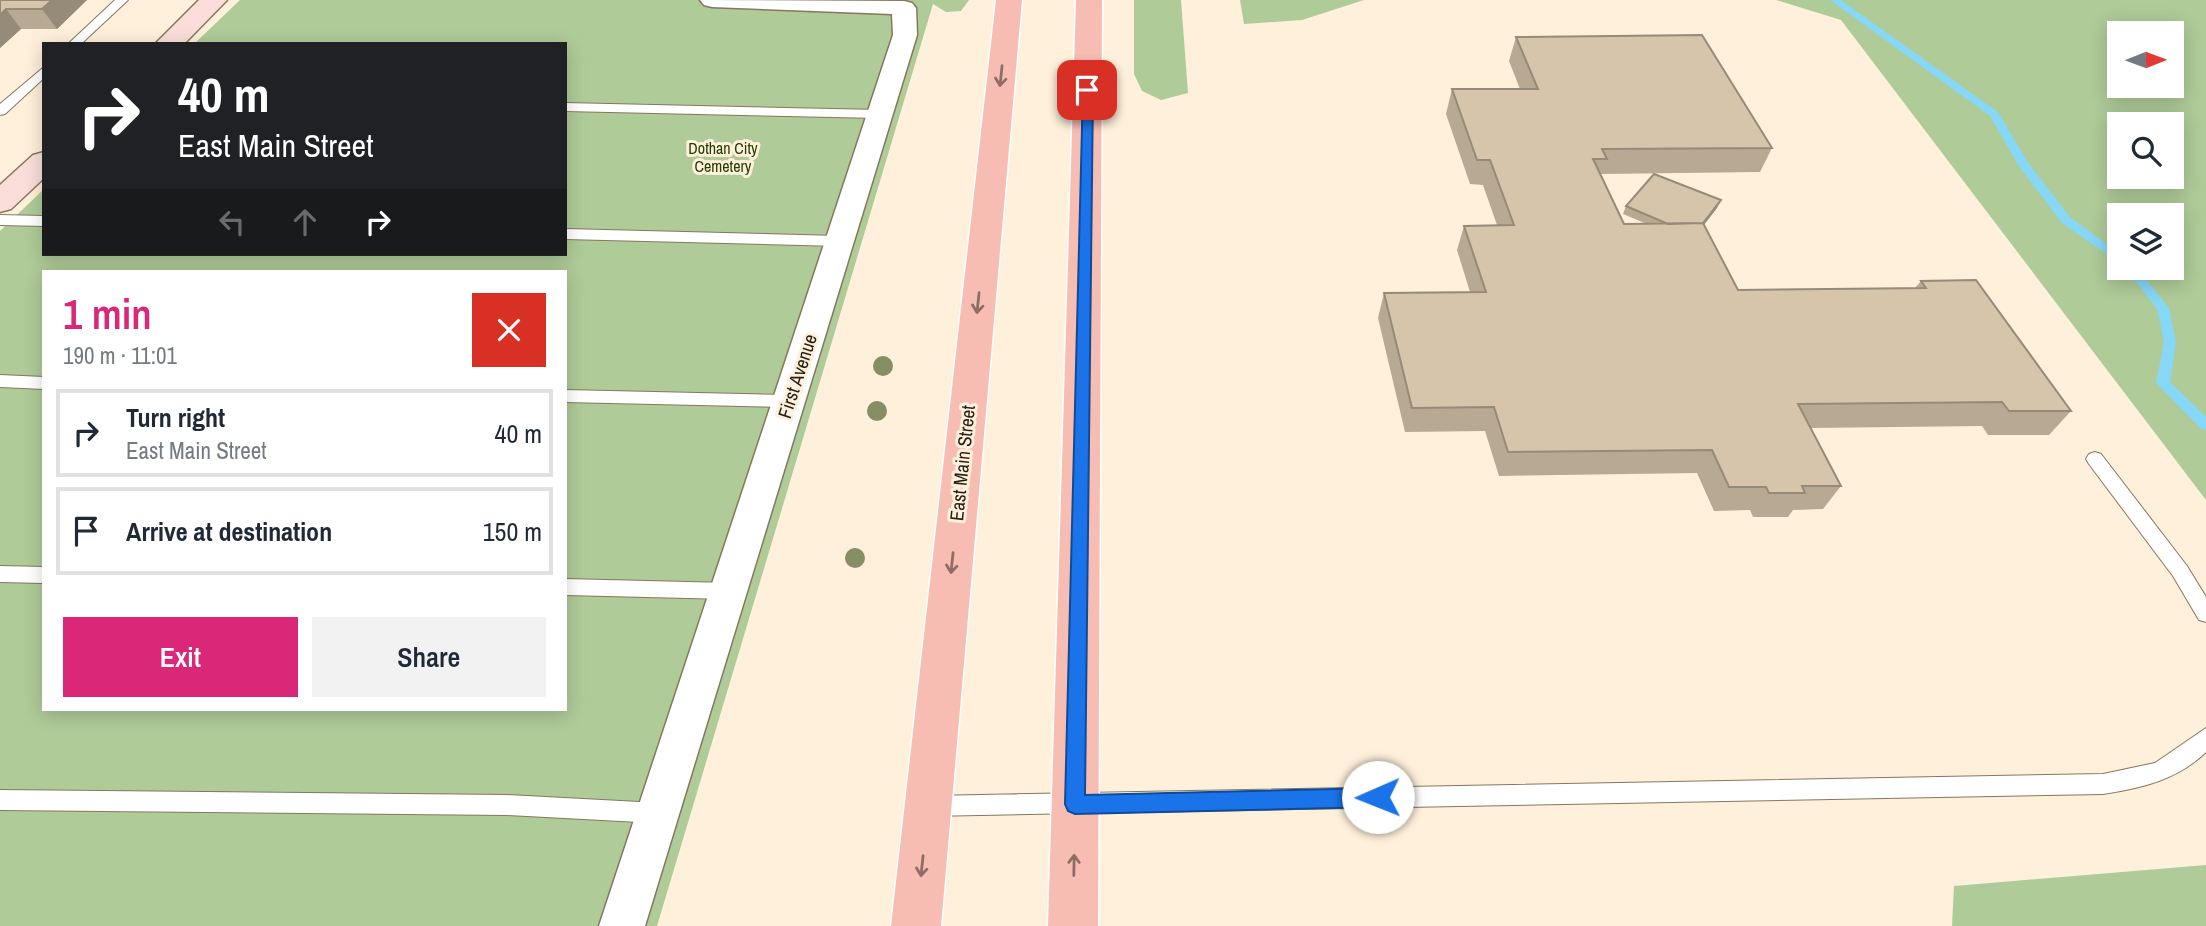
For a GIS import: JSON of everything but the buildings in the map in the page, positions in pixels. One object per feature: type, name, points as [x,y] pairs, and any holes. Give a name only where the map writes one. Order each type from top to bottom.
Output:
[{"type":"main road","points":[[170,42],[214,0]]},
{"type":"main road","name":"East Main Street","points":[[916,926],[1009,0]]},
{"type":"main road","points":[[1073,926],[1089,0]]},
{"type":"main road","points":[[0,202],[42,163]]},
{"type":"street","name":"First Avenue","points":[[622,926],[905,34],[904,8],[864,4],[712,0]]},
{"type":"lane","points":[[76,42],[122,0]]},
{"type":"lane","points":[[0,111],[42,74]]},
{"type":"lane","points":[[567,107],[880,114]]},
{"type":"lane","points":[[0,220],[42,221]]},
{"type":"lane","points":[[567,234],[839,241]]},
{"type":"lane","points":[[0,382],[42,383]]},
{"type":"lane","points":[[567,396],[789,401]]},
{"type":"lane","points":[[2095,459],[2180,571],[2206,614]]},
{"type":"lane","points":[[0,574],[42,575]]},
{"type":"lane","points":[[567,587],[729,591]]},
{"type":"lane","points":[[928,806],[2103,783],[2155,775],[2185,760],[2206,738]]},
{"type":"lane","points":[[0,800],[506,806],[658,813]]},
{"type":"green space","name":"Dothan City Cemetery","points":[[240,0],[969,0],[961,11],[946,12],[933,4],[657,926],[0,926],[0,231],[42,191],[42,256],[567,256],[567,42],[196,42]]},
{"type":"green space","points":[[1134,0],[1181,0],[1188,93],[1161,100],[1142,91],[1134,74]]},
{"type":"green space","points":[[1240,0],[1364,0],[1302,20],[1244,24]]},
{"type":"green space","points":[[1776,0],[2206,0],[2206,500],[1841,20]]},
{"type":"green space","points":[[2206,865],[2206,926],[1952,926],[1954,886]]},
{"type":"waterway","points":[[1835,0],[1994,114],[2024,165],[2066,220],[2107,250]]},
{"type":"waterway","points":[[2141,280],[2163,308],[2170,342],[2163,383],[2206,425]]},
{"type":"route","points":[[1087,90],[1075,804],[1378,797]]}]
